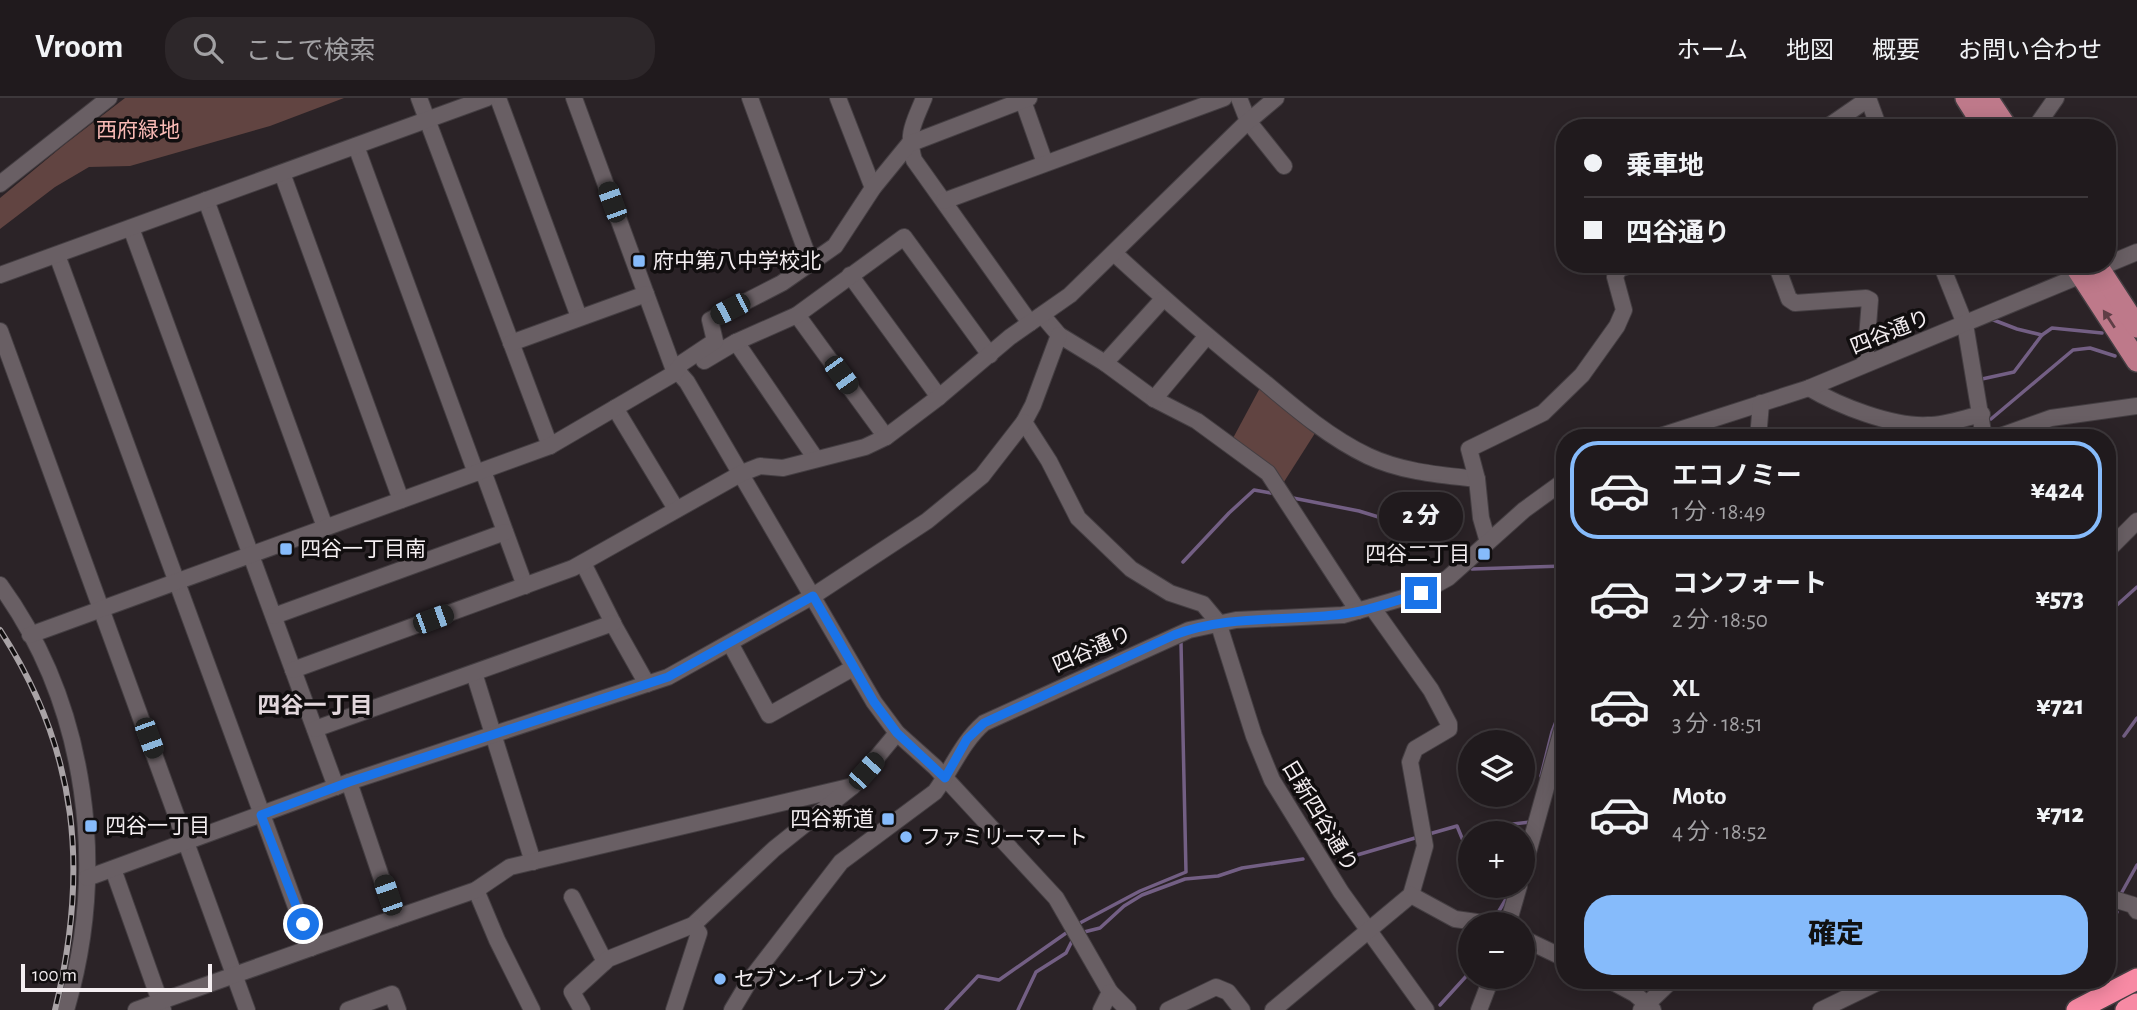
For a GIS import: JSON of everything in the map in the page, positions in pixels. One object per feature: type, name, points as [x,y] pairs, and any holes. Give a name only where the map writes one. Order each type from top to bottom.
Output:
[{"type":"highway","points":[[2077,1010],[2137,979]]},
{"type":"highway","points":[[2126,1010],[2137,1004]]},
{"type":"main road","points":[[1966,98],[1979,119]]},
{"type":"main road","points":[[1987,98],[2001,119]]},
{"type":"main road","points":[[2091,273],[2137,361]]},
{"type":"main road","points":[[2092,273],[2137,327]]},
{"type":"street","points":[[0,184],[109,98]]},
{"type":"street","points":[[419,98],[550,446]]},
{"type":"street","points":[[0,275],[487,98]]},
{"type":"street","points":[[498,98],[579,317]]},
{"type":"street","points":[[574,98],[678,373],[688,382],[742,473],[853,668],[897,733],[945,778],[1056,898],[1110,992],[1128,1010]]},
{"type":"street","points":[[750,98],[810,262]]},
{"type":"street","points":[[838,98],[873,188]]},
{"type":"street","points":[[924,98],[910,133],[909,144],[914,160],[1036,319],[1154,398],[1197,421],[1268,473],[1365,609],[1431,690],[1449,724],[1449,730],[1415,749],[1410,762],[1425,846],[1411,895],[1273,1010]]},
{"type":"street","points":[[944,201],[1224,98]]},
{"type":"street","points":[[1239,98],[1248,121],[1284,166]]},
{"type":"street","points":[[293,670],[583,563],[742,473],[760,466],[783,468],[865,447],[886,436],[1070,295],[1248,121],[1276,98]]},
{"type":"street","points":[[2041,119],[2056,98]]},
{"type":"street","points":[[678,373],[682,363],[715,341],[709,320],[782,283],[835,246],[873,188],[909,144],[1025,99],[1045,163]]},
{"type":"street","points":[[1839,119],[1868,99],[1876,119]]},
{"type":"street","points":[[356,146],[525,586]]},
{"type":"street","points":[[282,173],[401,500]]},
{"type":"street","points":[[206,200],[326,527]]},
{"type":"street","points":[[131,228],[315,729],[343,784],[396,918]]},
{"type":"street","points":[[30,635],[550,446],[736,342],[797,315],[904,237],[990,355]]},
{"type":"street","name":"四谷通り","points":[[2116,259],[2137,252]]},
{"type":"street","points":[[1114,253],[1206,337],[1312,422],[1367,456],[1398,467],[1434,475],[1477,479]]},
{"type":"street","points":[[57,255],[311,948]]},
{"type":"street","points":[[1488,542],[1469,449],[1543,412],[1566,392],[1602,349],[1624,310],[1615,277],[1617,273]]},
{"type":"street","points":[[1777,273],[1788,299],[1794,303],[1866,298],[1870,300],[1866,364]]},
{"type":"street","points":[[1945,273],[1965,324],[1983,429]]},
{"type":"street","name":"四谷通り","points":[[1681,429],[1809,388],[1965,324],[2077,273]]},
{"type":"street","points":[[850,275],[939,397]]},
{"type":"street","points":[[511,343],[646,294]]},
{"type":"street","points":[[1105,363],[1163,299]]},
{"type":"street","points":[[797,315],[886,436]]},
{"type":"street","points":[[0,331],[247,1010]]},
{"type":"street","points":[[87,878],[343,784],[668,677],[730,643],[813,596],[927,521],[982,476],[1024,422],[1059,335]]},
{"type":"street","points":[[1154,398],[1206,337]]},
{"type":"street","points":[[736,342],[816,459]]},
{"type":"street","points":[[1809,388],[1845,407],[1915,425],[1930,426],[1982,414]]},
{"type":"street","points":[[1759,429],[1760,403]]},
{"type":"street","points":[[2020,429],[2044,420],[2137,406]]},
{"type":"street","points":[[615,408],[676,509]]},
{"type":"street","points":[[1024,422],[1049,461],[1078,518],[1131,569],[1170,593],[1203,604],[1217,622]]},
{"type":"street","name":"四谷通り","points":[[732,1010],[750,980],[841,862],[935,792],[967,739],[984,723],[1174,635],[1217,622],[1343,615],[1433,587],[1448,578],[1524,510],[1556,487]]},
{"type":"street","points":[[2116,542],[2137,521]]},
{"type":"street","points":[[274,616],[505,532]]},
{"type":"street","points":[[583,563],[647,684]]},
{"type":"street","points":[[0,569],[10,599]]},
{"type":"street","points":[[0,585],[30,635],[50,676],[74,746],[86,821],[87,878],[80,951],[66,1010]]},
{"type":"street","name":"日新四谷通り","points":[[1217,622],[1254,736],[1272,780],[1342,892],[1426,1010]]},
{"type":"street","points":[[315,729],[613,623]]},
{"type":"street","points":[[730,643],[769,715],[853,668]]},
{"type":"street","points":[[474,673],[533,862]]},
{"type":"street","points":[[582,1010],[572,992],[605,962],[693,925],[774,849],[853,786],[897,733]]},
{"type":"street","points":[[1535,827],[1556,752]]},
{"type":"street","points":[[136,1010],[162,1006],[234,975],[475,890],[510,867],[853,786]]},
{"type":"street","points":[[113,869],[162,1006]]},
{"type":"street","points":[[475,890],[532,1010]]},
{"type":"street","points":[[1411,895],[1458,919]]},
{"type":"street","points":[[572,897],[605,962]]},
{"type":"street","points":[[2116,900],[2133,905],[2137,911]]},
{"type":"street","points":[[674,1010],[699,933],[693,925]]},
{"type":"street","points":[[1535,944],[1556,954]]},
{"type":"street","points":[[1168,1010],[1216,987],[1228,992],[1242,1010]]},
{"type":"street","points":[[1479,1010],[1487,989]]},
{"type":"street","points":[[1628,989],[1636,993],[1647,1008],[1664,989]]},
{"type":"street","points":[[1821,1010],[1864,989]]},
{"type":"street","points":[[1101,1010],[1110,992]]},
{"type":"street","points":[[348,1010],[392,994],[398,1010]]},
{"type":"green space","name":"西府緑地","points":[[125,98],[344,98],[270,126],[130,166],[89,167],[55,187],[0,229],[0,198]]},
{"type":"green space","points":[[1261,386],[1317,430],[1282,485],[1232,440]]},
{"type":"waterway","points":[[1991,319],[2042,335]]},
{"type":"waterway","points":[[1982,379],[2014,372],[2042,335],[2052,328],[2102,333]]},
{"type":"waterway","points":[[1991,419],[2073,350],[2090,348],[2115,356]]},
{"type":"waterway","points":[[1183,562],[1254,490],[1271,493]]},
{"type":"waterway","points":[[1293,498],[1359,511],[1398,523]]},
{"type":"waterway","points":[[1472,569],[1556,566]]},
{"type":"waterway","points":[[2116,606],[2137,587]]},
{"type":"waterway","points":[[1078,924],[1140,891],[1186,872],[1181,643]]},
{"type":"waterway","points":[[2124,736],[2137,718]]},
{"type":"waterway","points":[[1541,776],[1556,722]]},
{"type":"waterway","points":[[1429,834],[1457,826],[1458,828]]},
{"type":"waterway","points":[[1340,860],[1415,838]]},
{"type":"waterway","points":[[1084,932],[1100,928],[1124,906],[1142,895],[1185,879],[1218,876],[1242,868],[1303,859]]},
{"type":"waterway","points":[[2122,892],[2137,865]]},
{"type":"waterway","points":[[1498,912],[1507,898]]},
{"type":"waterway","points":[[946,1010],[978,976],[999,980],[1069,931]]},
{"type":"waterway","points":[[1018,1010],[1036,972],[1066,953],[1073,939]]},
{"type":"waterway","points":[[1440,1005],[1458,985]]},
{"type":"railway","points":[[0,630],[47,721],[61,767],[70,814],[72,909],[66,959],[55,1010]]},
{"type":"place","name":"府中第八中学校北","points":[[639,261]]},
{"type":"place","name":"四谷一丁目南","points":[[286,549]]},
{"type":"place","name":"四谷二丁目","points":[[1484,554]]},
{"type":"place","name":"四谷新道","points":[[888,819]]},
{"type":"place","name":"四谷一丁目","points":[[91,826]]},
{"type":"place","name":"ファミリーマート","points":[[906,837]]},
{"type":"place","name":"セブン-イレブン","points":[[720,979]]},
{"type":"district","name":"四谷一丁目","points":[[315,705]]},
{"type":"route","points":[[303,924],[261,815],[349,782],[668,677],[813,596],[874,702],[897,733],[945,778],[967,739],[984,723],[1174,635],[1217,622],[1343,615],[1421,593]]}]
